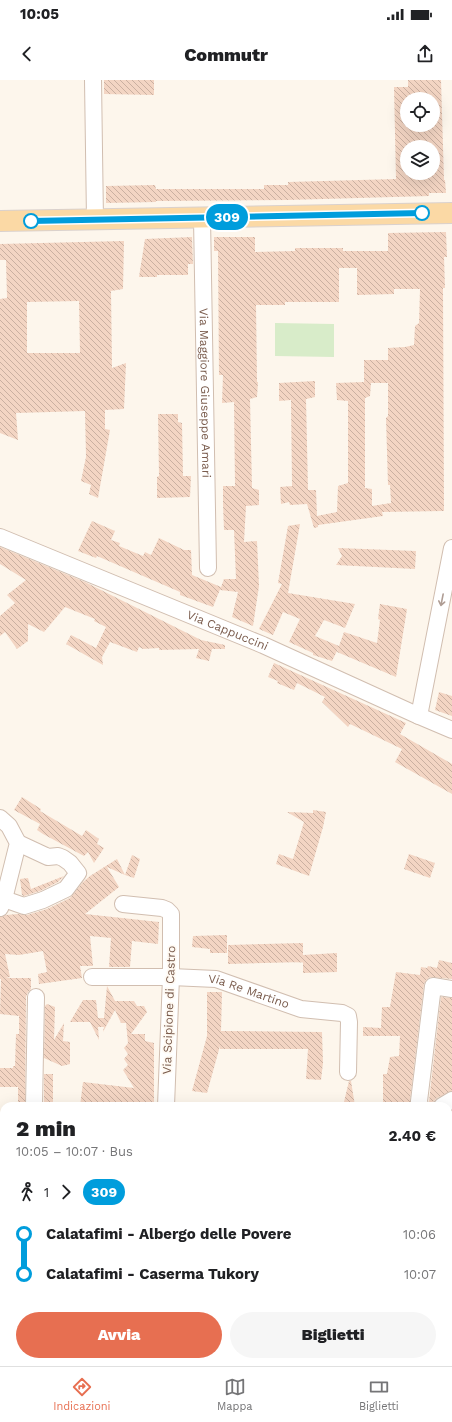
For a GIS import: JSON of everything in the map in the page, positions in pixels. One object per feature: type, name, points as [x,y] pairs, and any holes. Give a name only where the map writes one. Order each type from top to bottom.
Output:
[{"type":"main road","points":[[0,221],[452,213]]},
{"type":"street","points":[[93,80],[94,220]]},
{"type":"street","name":"Via Maggiore Giuseppe Amari","points":[[202,218],[208,568]]},
{"type":"street","name":"Via Cappuccini","points":[[0,537],[263,645],[452,730]]},
{"type":"street","points":[[419,716],[452,548]]},
{"type":"street","points":[[0,818],[8,826],[18,843],[48,857],[58,856],[63,858],[78,872],[66,889],[43,900],[24,906],[2,904],[18,843]]},
{"type":"street","name":"Via Scipione di Castro","points":[[123,904],[162,908],[171,914],[171,977],[166,1102]]},
{"type":"street","name":"Via Re Martino","points":[[92,977],[171,977],[216,979],[300,1009],[342,1013],[348,1016],[349,1022],[348,1072]]},
{"type":"street","points":[[419,1102],[433,986],[452,989]]},
{"type":"street","points":[[34,1102],[36,997]]},
{"type":"green space","points":[[275,323],[334,324],[334,357],[275,356]]},
{"type":"building","points":[[104,80],[154,80],[154,95],[104,94]]},
{"type":"building","points":[[408,80],[441,80],[444,180],[446,193],[429,193],[429,196],[106,203],[106,186],[155,185],[156,189],[264,189],[264,185],[288,185],[288,182],[396,179],[394,87],[408,87]]},
{"type":"building","points":[[446,232],[447,257],[444,257],[445,288],[443,288],[444,511],[382,512],[383,516],[318,525],[318,527],[314,528],[307,504],[290,505],[289,502],[281,504],[280,487],[292,486],[291,400],[279,401],[279,383],[315,381],[315,397],[306,399],[308,490],[316,490],[317,516],[337,512],[338,486],[348,483],[348,401],[337,400],[336,383],[364,382],[364,360],[388,360],[388,348],[414,345],[415,326],[419,323],[420,289],[394,289],[394,294],[357,295],[357,268],[339,268],[339,302],[285,302],[285,305],[256,305],[258,382],[257,397],[250,399],[252,488],[259,490],[259,505],[246,506],[244,542],[257,541],[259,586],[253,626],[232,617],[238,592],[220,590],[224,579],[236,579],[234,530],[224,530],[223,504],[223,486],[235,486],[234,402],[222,403],[223,375],[219,375],[218,251],[214,251],[214,237],[255,237],[255,252],[295,251],[295,248],[343,248],[343,251],[388,251],[388,233]],"holes":[[[371,383],[388,383],[388,416],[386,418],[388,485],[390,485],[391,503],[372,506],[372,489],[365,488],[365,398],[370,396]]]},
{"type":"building","points":[[192,237],[193,264],[188,264],[188,275],[157,275],[157,277],[139,277],[145,239]]},
{"type":"building","points":[[124,241],[123,289],[111,291],[112,368],[126,363],[124,409],[105,410],[105,429],[110,430],[98,498],[89,494],[91,485],[81,481],[86,457],[85,411],[16,413],[18,440],[0,433],[0,299],[7,298],[6,260],[0,260],[0,244]],"holes":[[[79,301],[80,353],[27,353],[27,302]]]},
{"type":"building","points":[[158,414],[178,414],[178,422],[182,423],[183,476],[191,476],[190,497],[157,498],[157,477],[159,476]]},
{"type":"building","points":[[92,521],[115,531],[111,540],[120,543],[119,546],[143,556],[145,552],[151,555],[159,538],[184,550],[191,550],[192,575],[221,587],[213,607],[180,595],[180,592],[97,556],[96,558],[78,551]]},
{"type":"building","points":[[300,524],[288,593],[355,604],[345,628],[324,620],[315,636],[339,646],[344,632],[377,643],[380,620],[378,619],[380,604],[407,609],[396,677],[337,652],[339,647],[332,661],[313,655],[313,653],[289,642],[300,619],[283,612],[273,635],[259,629],[282,584],[278,583],[288,526]]},
{"type":"building","points":[[0,547],[85,582],[201,640],[225,645],[225,649],[212,649],[209,661],[196,658],[199,649],[159,650],[159,648],[143,649],[139,647],[137,652],[110,642],[102,657],[103,665],[66,644],[71,635],[96,648],[106,627],[94,621],[95,619],[65,607],[44,632],[28,624],[28,641],[17,649],[5,632],[0,636],[0,616],[15,603],[7,595],[26,580],[0,564]]},
{"type":"building","points":[[338,548],[416,551],[415,569],[336,565],[342,556]]},
{"type":"building","points":[[274,663],[406,723],[400,734],[452,764],[452,794],[395,762],[402,749],[350,724],[348,727],[322,702],[325,697],[297,683],[294,690],[277,683],[278,681],[268,677]]},
{"type":"building","points":[[439,692],[452,696],[452,716],[435,710]]},
{"type":"building","points":[[22,797],[41,809],[40,811],[82,836],[86,830],[99,839],[97,844],[104,848],[94,863],[88,852],[84,856],[43,834],[37,830],[40,824],[14,810]]},
{"type":"building","points":[[313,810],[326,812],[309,876],[276,864],[279,854],[293,859],[304,822],[287,812],[313,813]]},
{"type":"building","points":[[409,854],[435,863],[430,878],[404,869]]},
{"type":"building","points":[[132,855],[140,859],[134,878],[125,875]]},
{"type":"building","points":[[117,859],[125,875],[107,867],[119,887],[85,914],[159,922],[158,944],[132,941],[130,967],[109,967],[111,938],[90,936],[93,966],[80,966],[82,978],[39,984],[38,974],[47,972],[43,951],[19,955],[5,954],[10,977],[6,978],[31,978],[31,989],[26,997],[25,1102],[18,1102],[18,1087],[0,1087],[0,1068],[13,1068],[13,1066],[15,1066],[16,1034],[19,1034],[19,1016],[0,1014],[0,917],[18,914],[27,915],[47,909],[70,898],[90,876]]},
{"type":"building","points":[[64,876],[58,882],[40,891],[24,896],[22,895],[20,879],[28,878],[31,889]]},
{"type":"building","points":[[227,935],[227,953],[210,953],[210,949],[192,947],[193,936]]},
{"type":"building","points":[[303,943],[303,962],[228,964],[228,945]]},
{"type":"building","points":[[337,953],[337,972],[303,973],[303,955]]},
{"type":"building","points":[[439,960],[452,963],[452,979],[430,977],[424,984],[410,1102],[383,1102],[383,1074],[387,1074],[390,1057],[399,1056],[400,1036],[363,1036],[363,1027],[381,1028],[382,1007],[390,1007],[396,972],[420,975],[421,967],[427,968],[428,966],[437,968]]},
{"type":"building","points":[[107,986],[115,1001],[134,1001],[137,1006],[144,1006],[147,1012],[131,1034],[145,1034],[145,1041],[154,1043],[154,1102],[80,1102],[83,1082],[134,1088],[123,1070],[128,1065],[124,1059],[128,1054],[124,1048],[128,1043],[126,1023],[121,1023],[115,1010],[103,1032],[104,1027],[98,1027],[99,1040],[90,1022],[70,1022],[83,1000],[96,1000],[98,1018],[104,1018]]},
{"type":"building","points":[[207,992],[222,992],[221,1031],[322,1032],[323,1063],[321,1080],[306,1079],[308,1049],[220,1049],[220,1046],[207,1093],[192,1091],[207,1036]]},
{"type":"building","points":[[441,997],[452,998],[452,1091],[437,1098],[433,1102],[429,1101]]},
{"type":"building","points":[[47,1004],[55,1007],[54,1040],[64,1023],[63,1041],[70,1042],[70,1064],[62,1066],[44,1058],[45,1006]]},
{"type":"building","points":[[44,1074],[53,1074],[53,1102],[44,1102]]},
{"type":"building","points":[[349,1081],[351,1081],[354,1102],[344,1102]]},
{"type":"bus line","name":"309","points":[[31,221],[422,213]]}]
